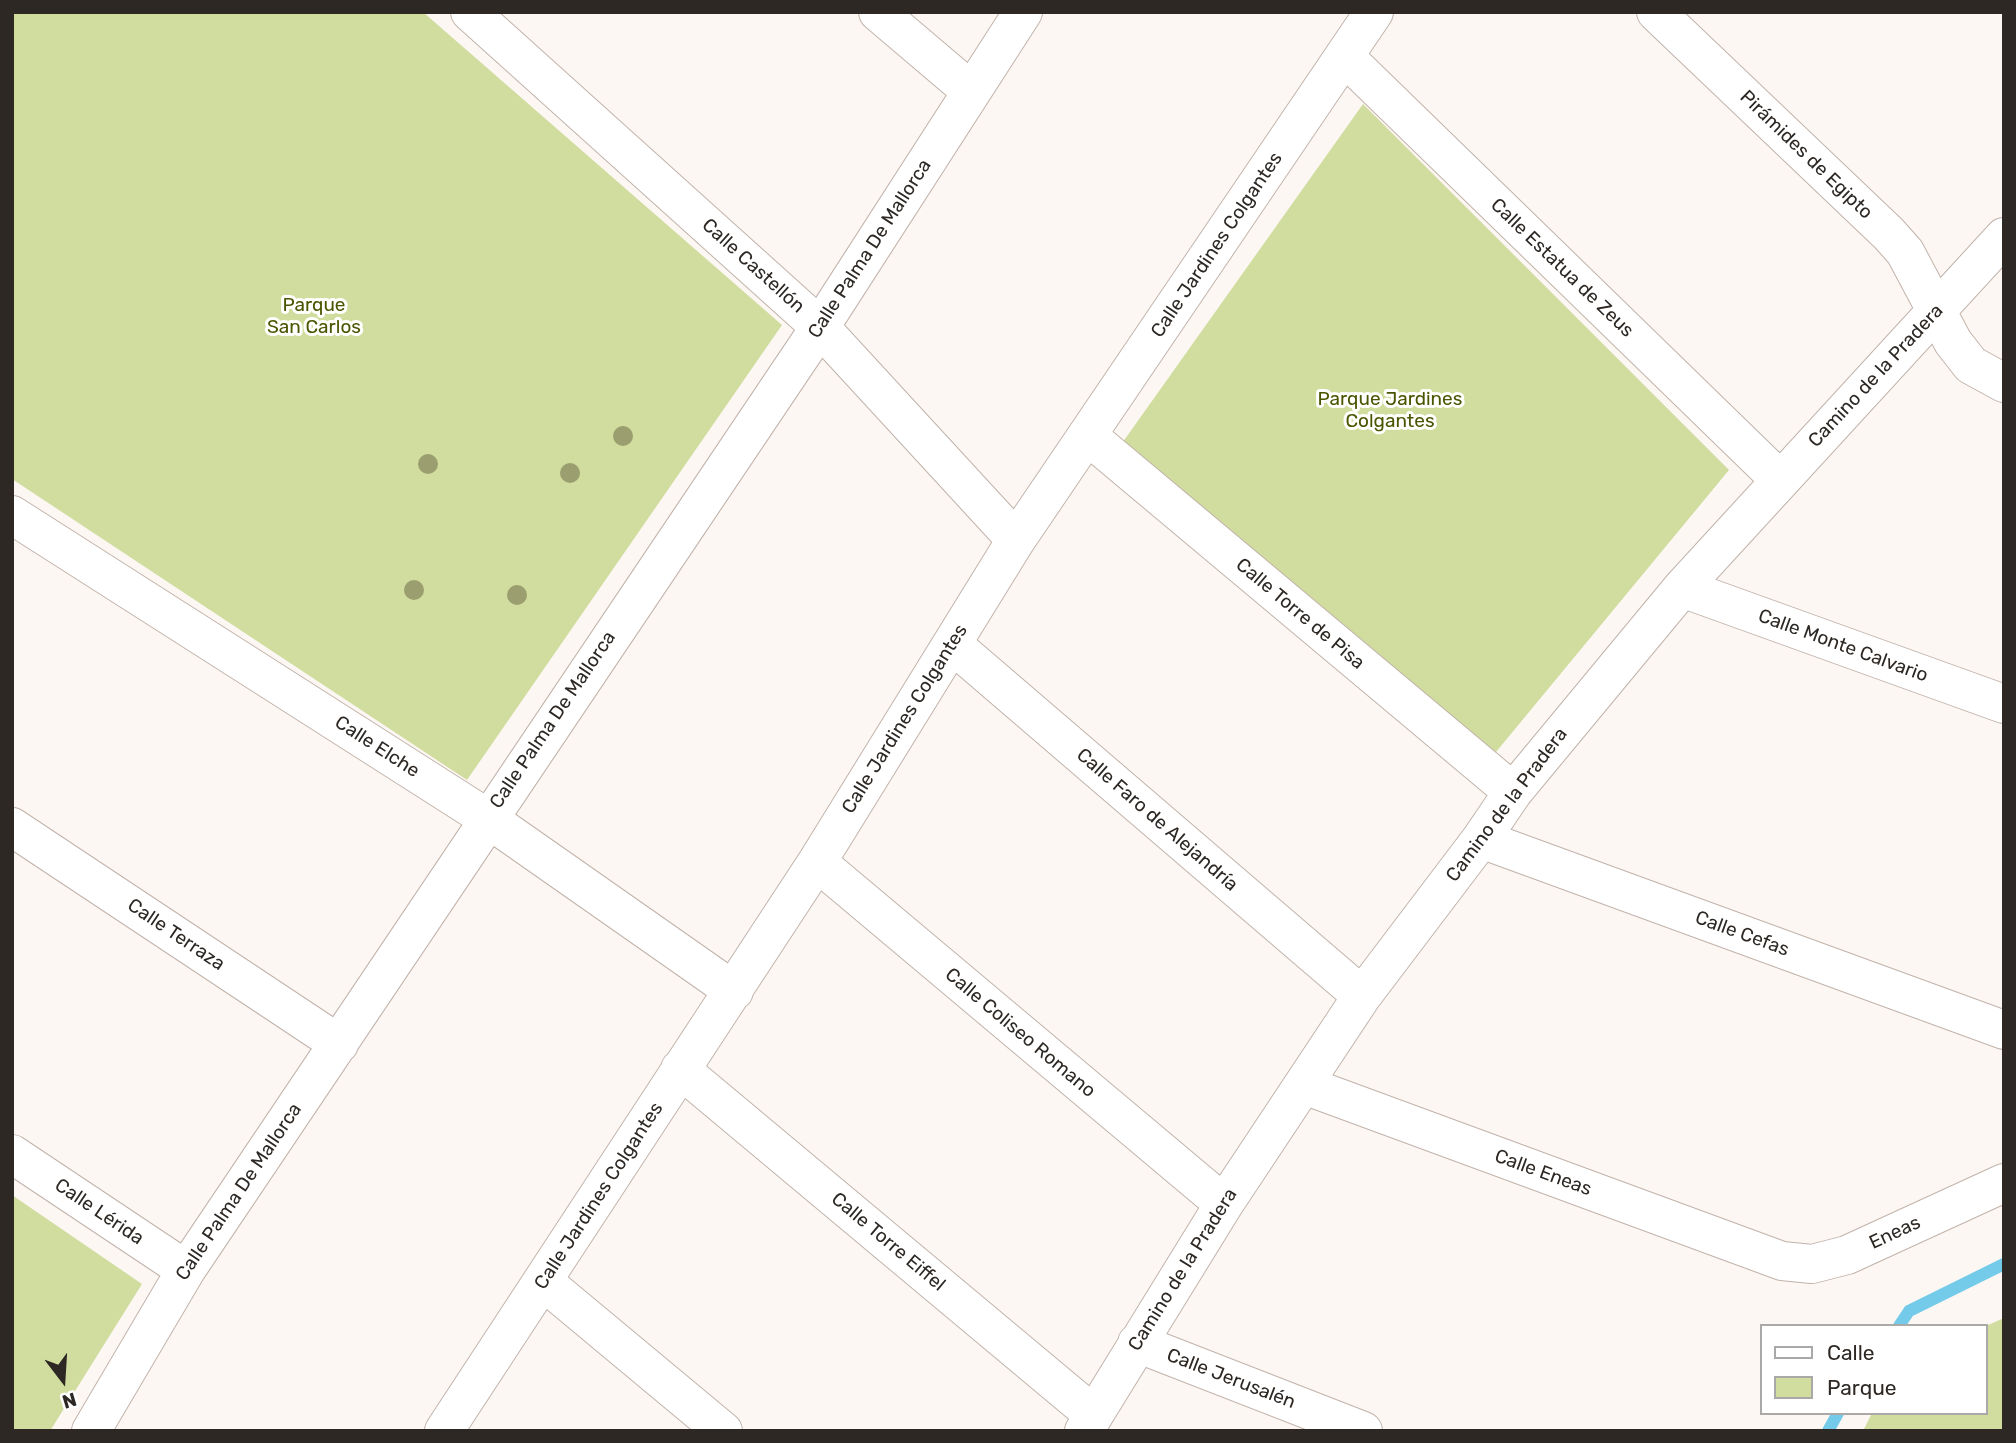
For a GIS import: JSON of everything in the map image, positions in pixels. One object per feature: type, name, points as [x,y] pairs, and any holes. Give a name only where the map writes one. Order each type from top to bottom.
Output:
[{"type":"street","name":"Calle Castellón","points":[[470,12],[820,327],[1016,540]]},
{"type":"street","points":[[878,12],[971,92]]},
{"type":"street","name":"Calle Palma De Mallorca","points":[[91,1431],[186,1270],[487,818],[820,327],[1023,12]]},
{"type":"street","name":"Calle Jardines Colgantes","points":[[444,1431],[817,862],[1016,540],[1374,12]]},
{"type":"street","name":"Pirámides de Egipto","points":[[1656,12],[1889,234],[1905,252],[1952,342],[1971,365],[2004,383]]},
{"type":"street","name":"Calle Estatua de Zeus","points":[[1344,56],[1780,480]]},
{"type":"street","name":"Camino de la Pradera","points":[[1089,1423],[1224,1204],[1362,996],[1481,839],[1513,792],[1682,588],[2004,237]]},
{"type":"street","name":"Calle Torre de Pisa","points":[[1088,436],[1513,792]]},
{"type":"street","name":"Calle Elche","points":[[12,515],[487,818],[734,991]]},
{"type":"street","name":"Calle Monte Calvario","points":[[1682,588],[2004,704]]},
{"type":"street","name":"Calle Faro de Alejandría","points":[[952,644],[1362,996]]},
{"type":"street","name":"Calle Terraza","points":[[12,827],[339,1044]]},
{"type":"street","name":"Calle Cefas","points":[[1481,839],[2004,1030]]},
{"type":"street","name":"Calle Coliseo Romano","points":[[817,862],[1224,1204]]},
{"type":"street","name":"Calle Torre Eiffel","points":[[680,1069],[1089,1423]]},
{"type":"street","name":"Calle Eneas","points":[[1304,1085],[1782,1261]]},
{"type":"street","name":"Calle Lérida","points":[[12,1154],[186,1270]]},
{"type":"street","name":"Eneas","points":[[1782,1261],[1812,1264],[1847,1255],[2004,1183]]},
{"type":"street","points":[[544,1282],[723,1431]]},
{"type":"street","name":"Calle Jerusalén","points":[[1137,1343],[1363,1431]]},
{"type":"green space","name":"Parque San Carlos","points":[[12,12],[423,12],[782,325],[467,780],[12,479]]},
{"type":"green space","name":"Parque Jardines Colgantes","points":[[1363,104],[1729,470],[1496,752],[1120,446]]},
{"type":"green space","points":[[12,1195],[142,1284],[50,1431],[12,1431]]},
{"type":"green space","points":[[2004,1318],[2004,1431],[1863,1431],[1871,1415],[1988,1415],[1988,1325]]},
{"type":"waterway","points":[[1900,1324],[1909,1311],[2004,1264]]},
{"type":"waterway","points":[[1828,1431],[1837,1415]]}]
